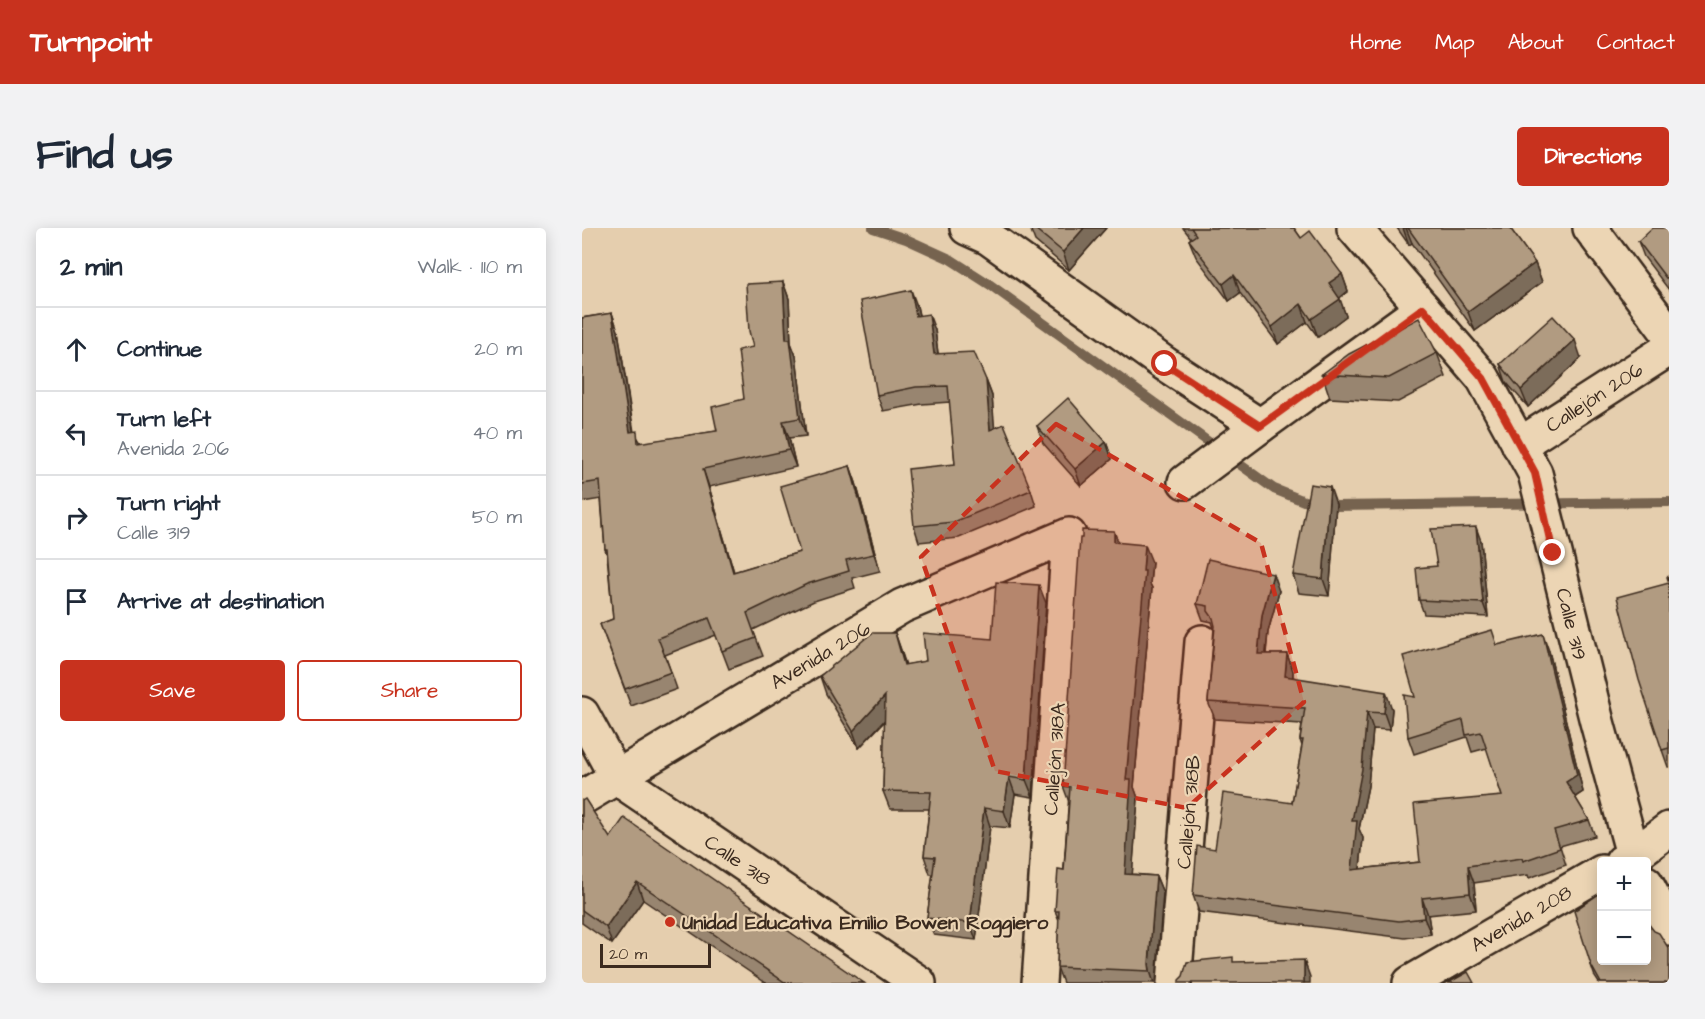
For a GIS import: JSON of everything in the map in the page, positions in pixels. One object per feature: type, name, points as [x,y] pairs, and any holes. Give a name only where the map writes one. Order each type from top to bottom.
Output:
[{"type":"street","points":[[967,228],[989,238],[1155,357],[1251,432]]},
{"type":"street","name":"Calle 319","points":[[1354,228],[1483,378],[1535,473],[1553,553],[1632,857]]},
{"type":"street","points":[[1590,228],[1669,334]]},
{"type":"street","points":[[1185,482],[1423,308]]},
{"type":"street","name":"Callejón 206","points":[[1519,445],[1669,349]]},
{"type":"street","name":"Avenida 206","points":[[582,798],[902,606],[1069,535]]},
{"type":"street","name":"Callejón 318A","points":[[1039,983],[1069,535]]},
{"type":"street","name":"Callejón 318B","points":[[1174,983],[1202,642]]},
{"type":"street","name":"Calle 318","points":[[582,714],[617,778],[918,983]]},
{"type":"street","points":[[1643,857],[1669,829]]},
{"type":"street","name":"Avenida 208","points":[[1410,983],[1597,875]]},
{"type":"street","name":"Calle 319","points":[[1651,896],[1669,928]]},
{"type":"highlighted area","points":[[1056,424],[1261,543],[1304,702],[1187,808],[995,771],[921,557]]},
{"type":"building","points":[[1034,228],[1084,228],[1063,252]]},
{"type":"building","points":[[1191,228],[1294,228],[1301,238],[1310,231],[1342,274],[1329,283],[1340,299],[1311,319],[1301,304],[1272,327],[1234,275],[1223,284],[1189,240],[1196,235]]},
{"type":"building","points":[[1408,228],[1510,228],[1535,263],[1468,312]]},
{"type":"building","points":[[1652,228],[1669,228],[1669,277],[1666,278],[1638,241]]},
{"type":"building","points":[[783,282],[786,339],[790,339],[800,418],[783,421],[789,450],[703,469],[733,572],[800,552],[780,486],[850,466],[874,554],[846,560],[849,571],[807,584],[747,613],[756,638],[722,651],[709,618],[658,638],[671,672],[625,689],[600,624],[613,619],[600,481],[582,484],[582,318],[612,313],[630,432],[637,431],[638,443],[717,431],[712,407],[744,399],[738,350],[753,347],[749,331],[746,284]]},
{"type":"building","points":[[911,290],[916,316],[929,314],[934,354],[974,352],[986,380],[990,430],[1004,424],[1031,490],[954,522],[914,526],[908,469],[955,464],[948,386],[916,387],[877,395],[860,301]]},
{"type":"building","points":[[1553,316],[1575,340],[1521,390],[1500,364]]},
{"type":"building","points":[[1419,318],[1437,353],[1389,378],[1322,374],[1349,354]]},
{"type":"building","points":[[1068,398],[1106,442],[1075,469],[1037,426]]},
{"type":"building","points":[[1310,484],[1330,487],[1323,579],[1293,575]]},
{"type":"building","points":[[1476,527],[1483,603],[1419,600],[1416,568],[1437,566],[1431,529]]},
{"type":"building","points":[[1082,530],[1114,531],[1114,542],[1145,545],[1143,571],[1145,571],[1126,780],[1131,780],[1125,874],[1156,876],[1150,971],[1057,967],[1059,911],[1055,911],[1058,869],[1064,870],[1070,787],[1063,786]]},
{"type":"building","points":[[1208,559],[1273,574],[1262,615],[1258,654],[1287,654],[1285,676],[1386,692],[1384,713],[1367,712],[1362,769],[1352,821],[1357,821],[1352,870],[1420,862],[1414,804],[1502,796],[1481,732],[1466,735],[1463,720],[1408,737],[1404,695],[1415,697],[1403,656],[1492,630],[1497,645],[1543,634],[1577,775],[1566,782],[1589,820],[1554,830],[1560,848],[1523,861],[1522,858],[1468,866],[1470,893],[1422,898],[1424,918],[1399,921],[1193,895],[1197,846],[1215,849],[1223,793],[1292,803],[1303,740],[1300,740],[1305,708],[1208,702],[1215,626],[1208,606],[1197,604]]},
{"type":"building","points":[[996,582],[1039,585],[1026,780],[1009,777],[1004,811],[984,808],[970,923],[927,918],[935,857],[924,856],[931,792],[883,791],[885,696],[853,731],[820,676],[872,633],[895,633],[904,665],[926,661],[923,633],[992,639]]},
{"type":"building","points":[[1669,583],[1669,748],[1662,750],[1639,680],[1617,597]]},
{"type":"building","points":[[585,799],[610,838],[624,818],[864,983],[786,983],[637,882],[606,927],[582,910],[582,801]]},
{"type":"building","points":[[1597,895],[1597,965],[1651,965],[1651,927],[1659,933],[1669,949],[1669,983],[1601,983],[1591,965],[1574,911]]},
{"type":"building","points":[[1233,957],[1233,962],[1304,960],[1304,983],[1179,983],[1187,962]]},
{"type":"building","points":[[1468,972],[1474,983],[1448,983]]},
{"type":"waterway","points":[[873,228],[906,239],[950,259],[989,284],[1274,489],[1304,501],[1334,506],[1669,502]]},
{"type":"place","name":"Unidad Educativa Emilio Bowen Roggiero","points":[[670,922]]},
{"type":"route","points":[[1165,364],[1260,426],[1423,308],[1483,378],[1535,473],[1553,553]]}]
